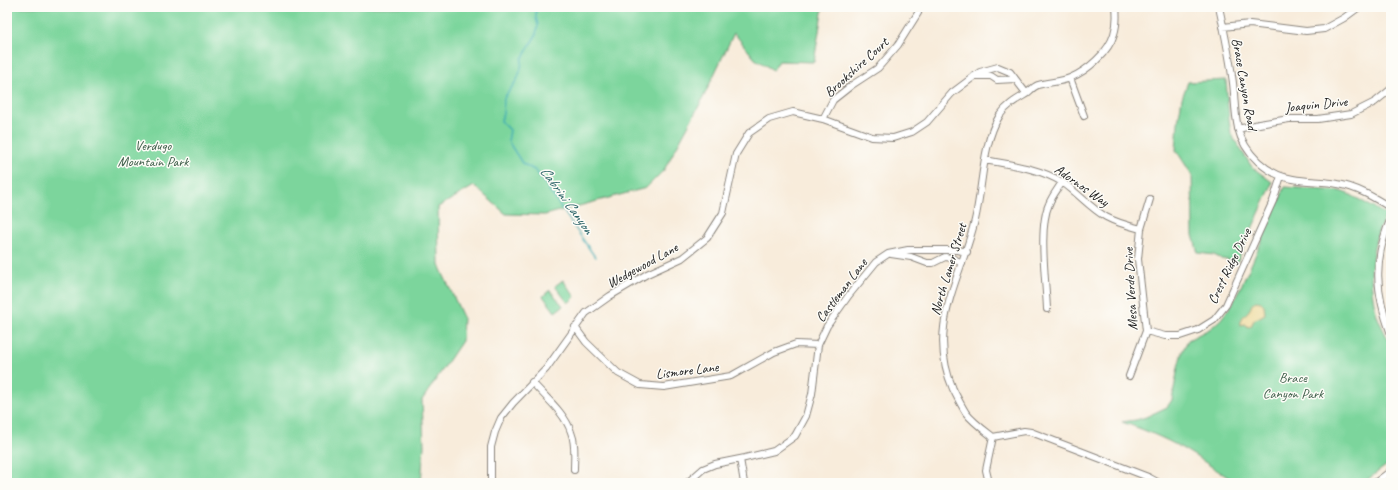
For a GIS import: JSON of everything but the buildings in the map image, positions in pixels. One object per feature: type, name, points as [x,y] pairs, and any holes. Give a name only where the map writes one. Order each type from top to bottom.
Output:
[{"type":"street","name":"North Lamer Street","points":[[992,437],[966,414],[960,403],[948,375],[944,360],[943,347],[946,312],[967,252],[976,219],[985,160],[992,128],[1001,114],[1014,100],[1037,86],[1070,78],[1089,67],[1102,54],[1114,35],[1117,16],[1116,7]]},
{"type":"street","name":"Brace Canyon Road","points":[[1219,7],[1233,78],[1238,129],[1246,146],[1258,162],[1268,170],[1292,179],[1340,184],[1370,195],[1391,208]]},
{"type":"street","points":[[1223,27],[1250,24],[1306,31],[1324,29],[1344,18],[1359,7]]},
{"type":"street","name":"Brookshire Court","points":[[823,119],[833,100],[852,85],[878,68],[898,46],[918,13]]},
{"type":"street","name":"Wedgewood Lane","points":[[491,483],[491,448],[495,432],[501,418],[532,382],[546,369],[586,313],[610,296],[647,274],[682,258],[707,238],[723,213],[736,154],[749,133],[768,119],[793,112],[823,119],[872,137],[893,138],[912,132],[927,122],[952,93],[980,72],[998,67],[1010,72],[1026,93]]},
{"type":"street","points":[[974,76],[991,76],[998,80],[1015,79]]},
{"type":"street","points":[[1070,78],[1084,116]]},
{"type":"street","name":"Joaquin Drive","points":[[1238,129],[1289,119],[1318,119],[1351,114],[1375,102],[1391,89]]},
{"type":"street","name":"Adornos Way","points":[[985,160],[1043,172],[1062,182],[1105,216],[1141,229]]},
{"type":"street","name":"Crest Ridge Drive","points":[[1146,331],[1165,336],[1180,336],[1198,330],[1214,320],[1226,305],[1273,201],[1281,176]]},
{"type":"street","points":[[1047,309],[1044,220],[1049,204],[1062,182]]},
{"type":"street","name":"Mesa Verde Drive","points":[[1129,376],[1146,331],[1138,259],[1141,229],[1150,199]]},
{"type":"street","points":[[1391,218],[1385,232],[1380,254],[1378,274],[1379,292],[1383,314],[1391,334]]},
{"type":"street","name":"Castleman Lane","points":[[687,483],[695,474],[703,469],[715,464],[774,451],[795,436],[806,416],[812,394],[818,345],[827,326],[849,295],[876,262],[888,254],[908,250],[958,250],[967,252]]},
{"type":"street","points":[[888,254],[911,257],[927,263],[933,263],[945,257],[952,258],[962,263]]},
{"type":"street","name":"Lismore Lane","points":[[575,327],[586,342],[618,373],[640,385],[664,387],[731,376],[774,352],[796,344],[818,345]]},
{"type":"street","points":[[532,382],[564,417],[571,432],[575,448],[574,470]]},
{"type":"street","points":[[989,483],[986,470],[992,437],[1024,431],[1031,432],[1148,477],[1159,483]]},
{"type":"street","points":[[740,459],[744,483]]},
{"type":"street","points":[[1375,483],[1391,471]]},
{"type":"green space","name":"Verdugo Mountain Park","points":[[7,7],[823,7],[814,62],[779,61],[773,70],[755,59],[734,33],[701,102],[664,170],[646,188],[545,215],[506,214],[474,186],[438,207],[439,265],[463,317],[462,341],[422,400],[424,446],[421,483],[399,483],[382,479],[373,483],[7,483]]},
{"type":"green space","points":[[1226,80],[1231,134],[1252,167],[1272,182],[1237,262],[1222,259],[1214,255],[1198,253],[1193,235],[1192,175],[1176,150],[1182,98],[1188,82]]},
{"type":"green space","name":"Brace Canyon Park","points":[[1285,187],[1340,191],[1351,195],[1385,214],[1373,253],[1371,278],[1377,315],[1389,341],[1392,354],[1391,462],[1363,483],[1238,483],[1169,441],[1122,422],[1146,417],[1167,407],[1172,400],[1182,352],[1188,340],[1211,328],[1221,319],[1233,303]]},
{"type":"green space","points":[[563,280],[575,297],[568,303],[555,286]]},
{"type":"green space","points":[[550,290],[563,306],[555,312],[543,296]]},
{"type":"sand","points":[[1256,301],[1261,302],[1264,305],[1265,314],[1254,320],[1251,326],[1248,327],[1245,324],[1241,325],[1242,318]]},
{"type":"waterway","name":"Cabrini Canyon","points":[[536,7],[536,18],[538,25],[536,35],[522,59],[521,69],[517,80],[504,98],[501,121],[510,130],[508,141],[522,163],[536,171],[595,257]]}]
